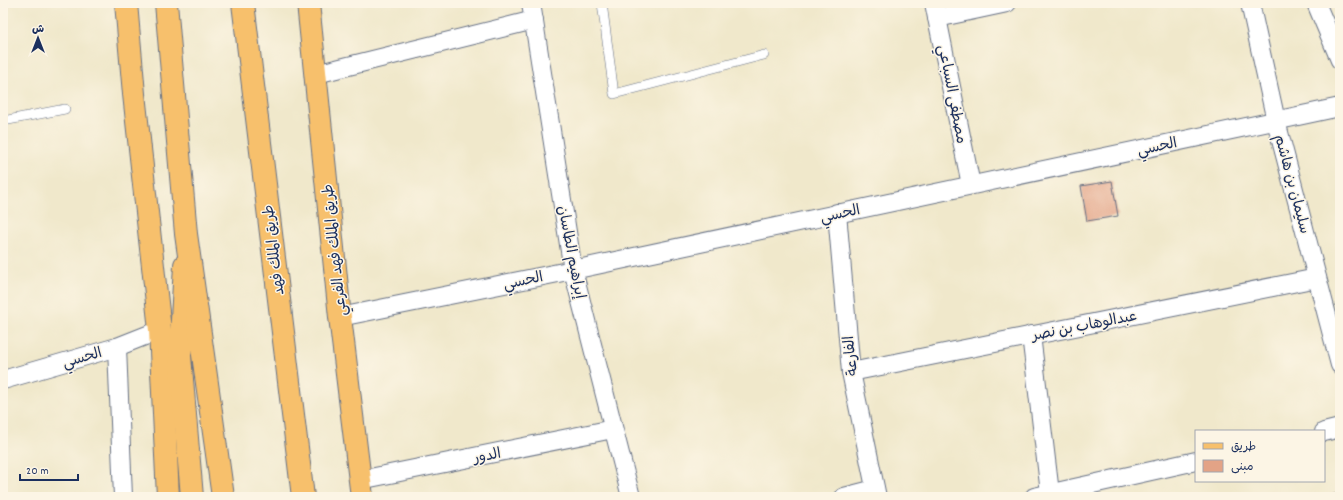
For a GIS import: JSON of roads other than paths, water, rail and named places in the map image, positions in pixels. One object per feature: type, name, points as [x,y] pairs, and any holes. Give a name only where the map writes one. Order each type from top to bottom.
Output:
[{"type":"main road","points":[[126,3],[135,102],[160,330],[168,497]]},
{"type":"main road","points":[[166,3],[186,234],[223,497]]},
{"type":"main road","name":"طريق الملك فهد","points":[[243,3],[305,492]]},
{"type":"main road","name":"طريق الملك فهد الفرعي","points":[[308,3],[340,317],[361,489]]},
{"type":"main road","points":[[186,234],[180,356],[192,497]]},
{"type":"street","points":[[936,10],[1007,3]]},
{"type":"street","name":"سليمان بن هاشم","points":[[1250,3],[1276,120],[1340,365]]},
{"type":"street","points":[[1316,3],[1340,60]]},
{"type":"street","name":"مصطفى السباعي","points":[[936,10],[971,185]]},
{"type":"street","points":[[316,74],[532,12]]},
{"type":"street","name":"إبراهيم الطاسان","points":[[532,12],[573,270],[631,497]]},
{"type":"street","name":"الحسي","points":[[340,317],[573,270],[1340,107]]},
{"type":"street","name":"الفارعة","points":[[837,214],[851,372],[876,493]]},
{"type":"street","name":"عبدالوهاب بن نصر","points":[[851,372],[1317,278]]},
{"type":"street","name":"الحسي","points":[[3,380],[117,347],[160,330]]},
{"type":"street","points":[[1031,335],[1042,495],[1195,461]]},
{"type":"street","points":[[117,347],[123,497]]},
{"type":"street","points":[[1325,432],[1340,428]]},
{"type":"street","name":"الدور","points":[[361,489],[614,429]]},
{"type":"street","points":[[844,497],[876,493]]},
{"type":"lane","points":[[602,3],[614,94],[764,55]]},
{"type":"lane","points":[[3,121],[65,109]]}]
